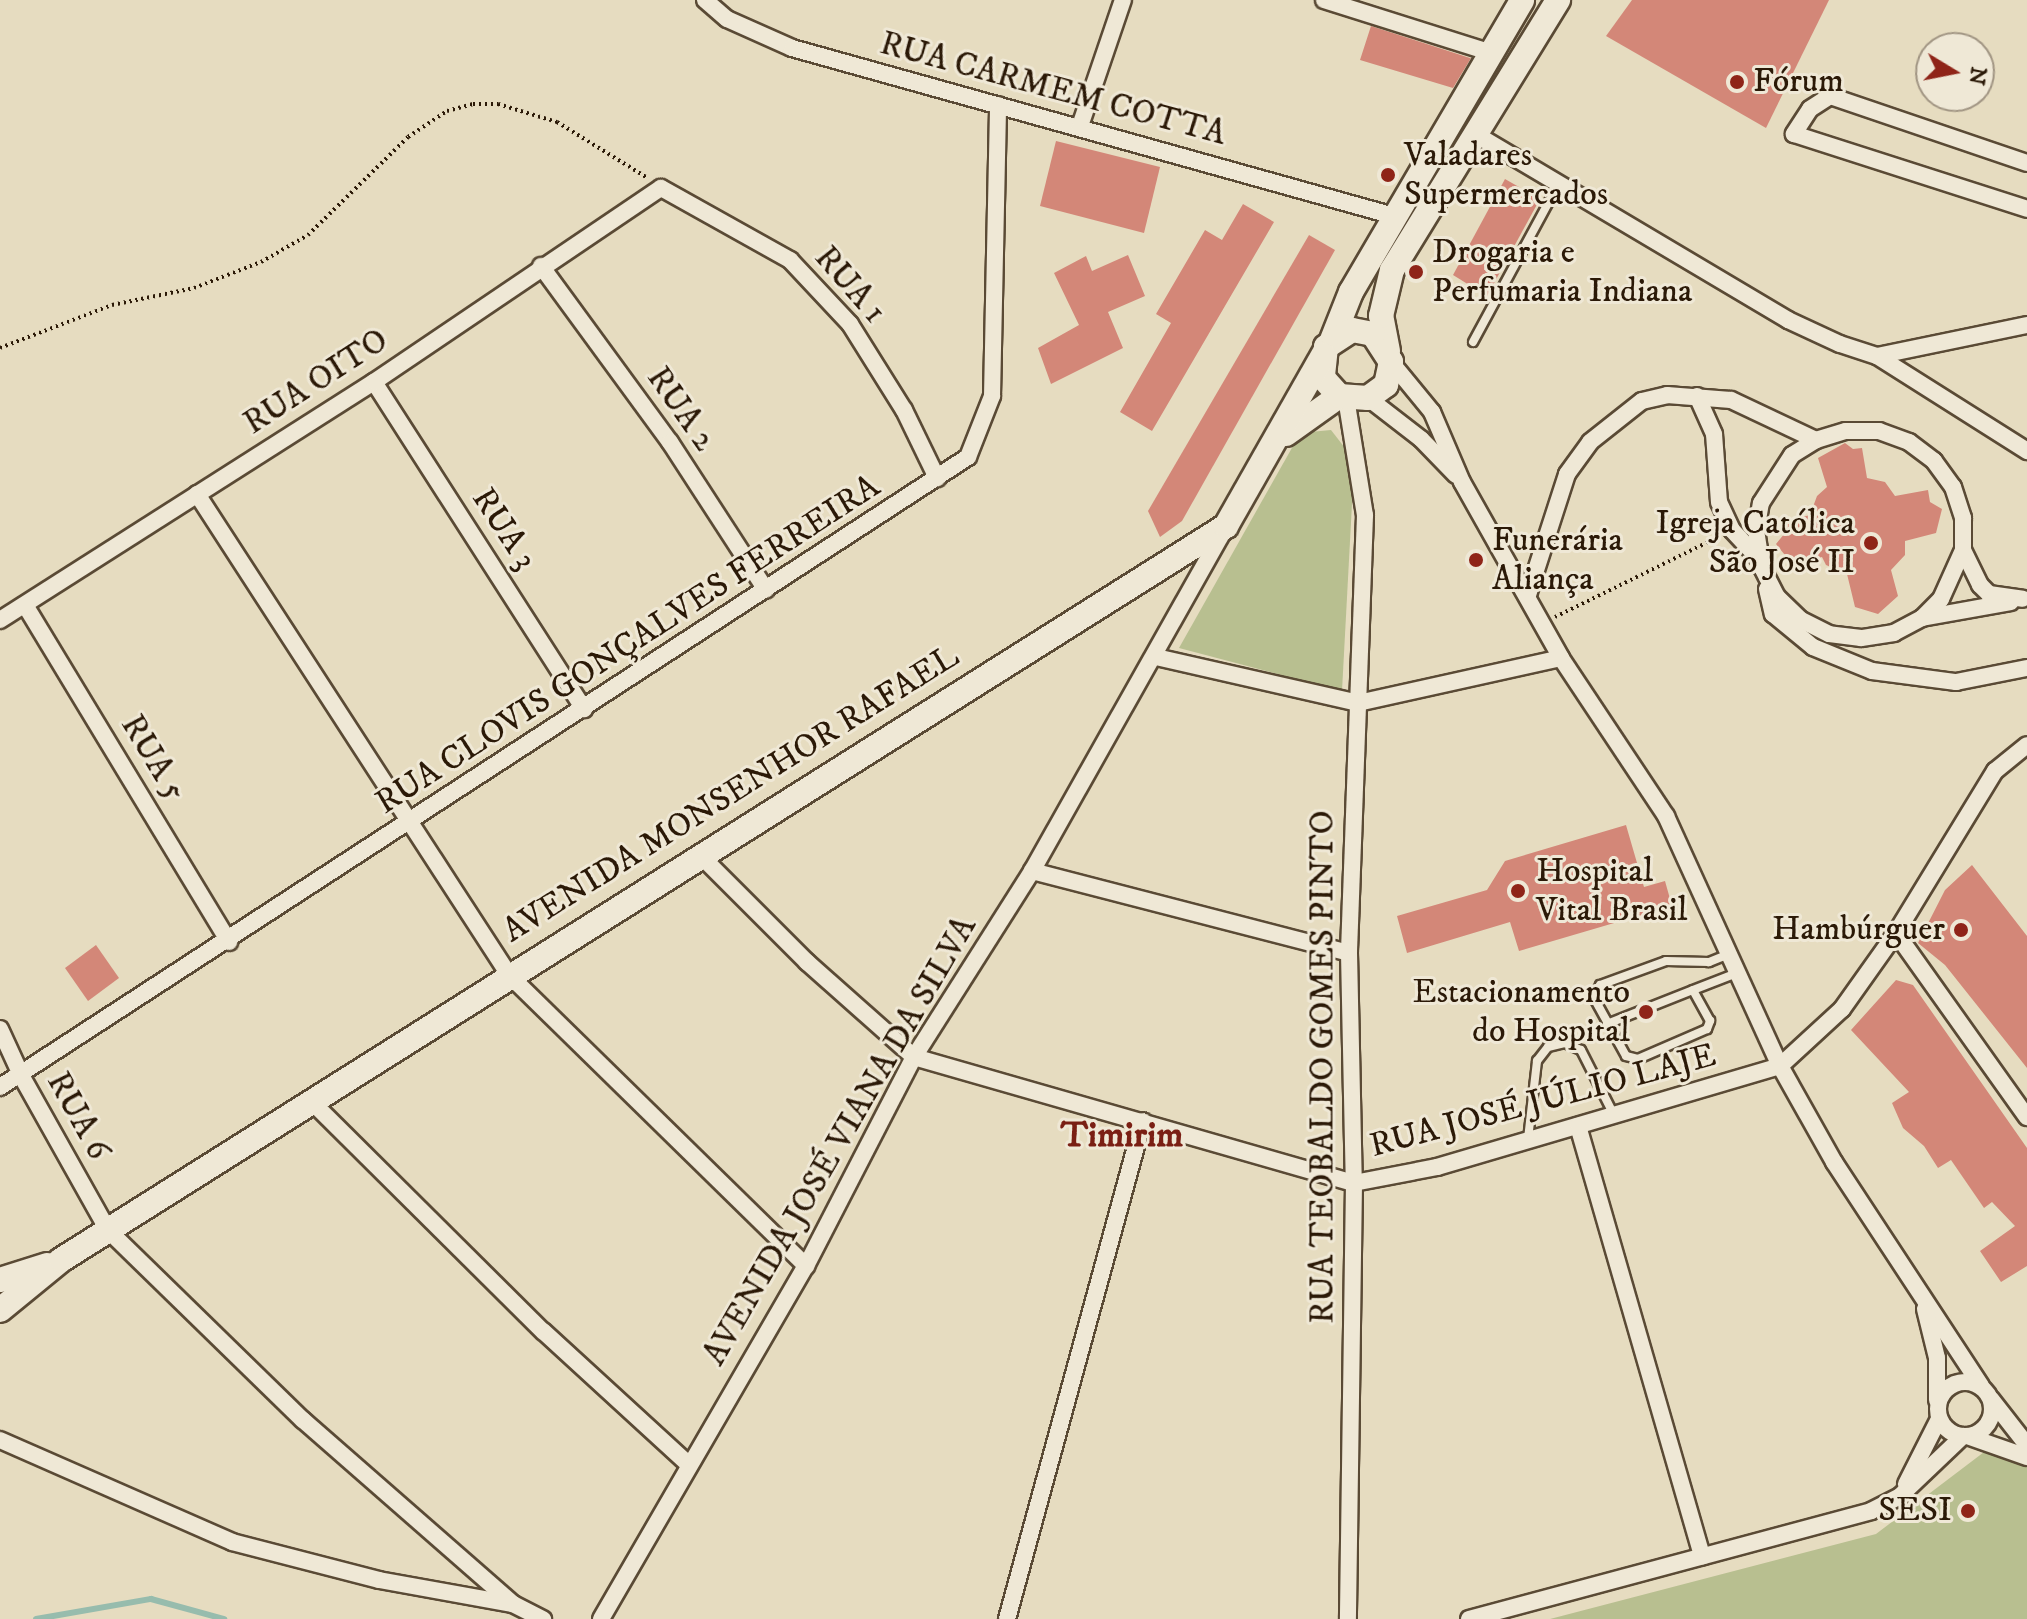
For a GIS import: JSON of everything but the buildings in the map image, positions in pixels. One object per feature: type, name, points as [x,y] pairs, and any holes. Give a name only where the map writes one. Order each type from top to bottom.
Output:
[{"type":"main road","name":"AVENIDA MONSENHOR RAFAEL","points":[[61,1260],[699,854],[1226,526],[1327,347],[1351,292],[1522,0]]},
{"type":"main road","points":[[1275,444],[1351,398],[1386,385],[1390,356],[1381,316],[1392,270],[1558,0]]},
{"type":"main road","points":[[1351,398],[1323,378],[1327,347],[1363,330],[1390,356]]},
{"type":"main road","points":[[0,1280],[61,1260]]},
{"type":"main road","points":[[0,1310],[61,1260]]},
{"type":"street","name":"RUA CARMEM COTTA","points":[[705,0],[727,19],[792,48],[1394,216]]},
{"type":"street","points":[[1080,126],[1123,0]]},
{"type":"street","points":[[1324,0],[1492,53]]},
{"type":"street","points":[[2027,163],[1830,96],[1810,109],[1794,134],[2027,209]]},
{"type":"street","name":"RUA CLOVIS GONÇALVES FERREIRA","points":[[0,1087],[22,1077],[968,457],[992,396],[998,105]]},
{"type":"street","points":[[1475,134],[1788,320],[1877,356],[2027,451]]},
{"type":"street","name":"RUA 1","points":[[661,188],[790,260],[850,324],[904,410],[937,478]]},
{"type":"street","name":"RUA OITO","points":[[0,620],[374,382],[541,266],[661,188]]},
{"type":"street","name":"RUA 2","points":[[541,266],[670,442],[766,590]]},
{"type":"street","points":[[1877,356],[2027,325]]},
{"type":"street","points":[[1390,356],[1432,412],[1462,482],[1561,658],[1666,816],[1780,1066],[1834,1162],[1986,1392],[2027,1445]]},
{"type":"street","name":"RUA 3","points":[[374,382],[584,709]]},
{"type":"street","points":[[1528,595],[1567,474],[1590,442],[1642,401],[1667,395],[1731,400],[1816,440]]},
{"type":"street","points":[[1697,396],[1714,434],[1719,502],[1732,530],[1760,564],[1777,597],[1800,619],[1829,634],[1861,638],[1894,633],[1922,618],[2025,599]]},
{"type":"street","points":[[1351,398],[1421,439],[1462,482]]},
{"type":"street","name":"RUA TEOBALDO GOMES PINTO","points":[[1348,1619],[1354,1183],[1349,953],[1365,515],[1351,398]]},
{"type":"street","points":[[1922,618],[1948,587],[1963,550],[1963,518],[1953,487],[1926,454],[1879,431],[1846,431],[1816,440],[1792,455],[1761,503],[1760,564],[1773,614],[1813,647],[1872,671],[1956,682],[2027,668]]},
{"type":"street","points":[[197,494],[407,825],[509,975],[806,1266]]},
{"type":"street","name":"AVENIDA JOSÉ VIANA DA SILVA","points":[[601,1619],[806,1266],[914,1057],[1032,871],[1156,657],[1226,526]]},
{"type":"street","points":[[1963,550],[1989,594],[2025,599]]},
{"type":"street","name":"RUA 5","points":[[25,605],[229,942]]},
{"type":"street","points":[[1156,657],[1358,703],[1561,658]]},
{"type":"street","points":[[1780,1066],[1842,1009],[1896,933],[1995,771],[2027,745]]},
{"type":"street","name":"RUA JOSÉ JÚLIO LAJE","points":[[699,854],[807,962],[914,1057],[1354,1183],[1437,1167],[1780,1066]]},
{"type":"street","points":[[1032,871],[1349,953]]},
{"type":"street","points":[[1896,933],[2027,1117]]},
{"type":"street","name":"RUA 6","points":[[0,1029],[22,1077],[108,1230],[303,1420],[513,1604]]},
{"type":"street","points":[[311,1101],[543,1331],[689,1465]]},
{"type":"street","points":[[1007,1619],[1143,1121]]},
{"type":"street","points":[[1578,1126],[1702,1557]]},
{"type":"street","points":[[1923,1299],[1937,1358],[1938,1412],[1945,1428],[2027,1457]]},
{"type":"street","points":[[1899,1497],[1948,1386],[1959,1381],[1986,1392]]},
{"type":"street","points":[[1469,1619],[1871,1511],[1899,1497],[1965,1436],[1990,1420],[1986,1392]]},
{"type":"street","points":[[0,1440],[232,1542],[379,1580],[513,1604],[543,1619]]},
{"type":"lane","points":[[1473,342],[1559,183]]},
{"type":"lane","points":[[1693,990],[1710,1021],[1707,1029],[1638,1059],[1626,1056],[1594,998],[1600,985],[1666,961],[1709,962],[1730,954]]},
{"type":"lane","points":[[1607,1024],[1739,973]]},
{"type":"lane","points":[[1528,1139],[1537,1061],[1548,1047],[1565,1043],[1581,1050],[1615,1116]]},
{"type":"path","points":[[0,348],[112,305],[194,288],[261,262],[308,235],[408,137],[447,111],[473,104],[498,104],[557,122],[661,188]]},
{"type":"path","points":[[1542,623],[1732,530]]},
{"type":"green space","points":[[1331,430],[1345,448],[1353,485],[1342,691],[1179,648],[1293,446],[1310,432]]},
{"type":"green space","name":"SESI","points":[[1992,1446],[2027,1464],[2027,1619],[1550,1619],[1876,1534]]},
{"type":"waterway","points":[[36,1619],[151,1599],[224,1619]]},
{"type":"place","name":"Fórum","points":[[1737,82]]},
{"type":"place","name":"Valadares Supermercados","points":[[1388,175]]},
{"type":"place","name":"Drogaria e Perfumaria Indiana","points":[[1416,272]]},
{"type":"place","name":"Igreja Católica São José II","points":[[1871,543]]},
{"type":"place","name":"Funerária Aliança","points":[[1476,560]]},
{"type":"place","name":"Hospital Vital Brasil","points":[[1518,891]]},
{"type":"place","name":"Hambúrguer","points":[[1961,930]]},
{"type":"place","name":"Estacionamento do Hospital","points":[[1646,1012]]},
{"type":"place","name":"SESI","points":[[1968,1511]]},
{"type":"district","name":"Timirim","points":[[1122,1136]]}]
